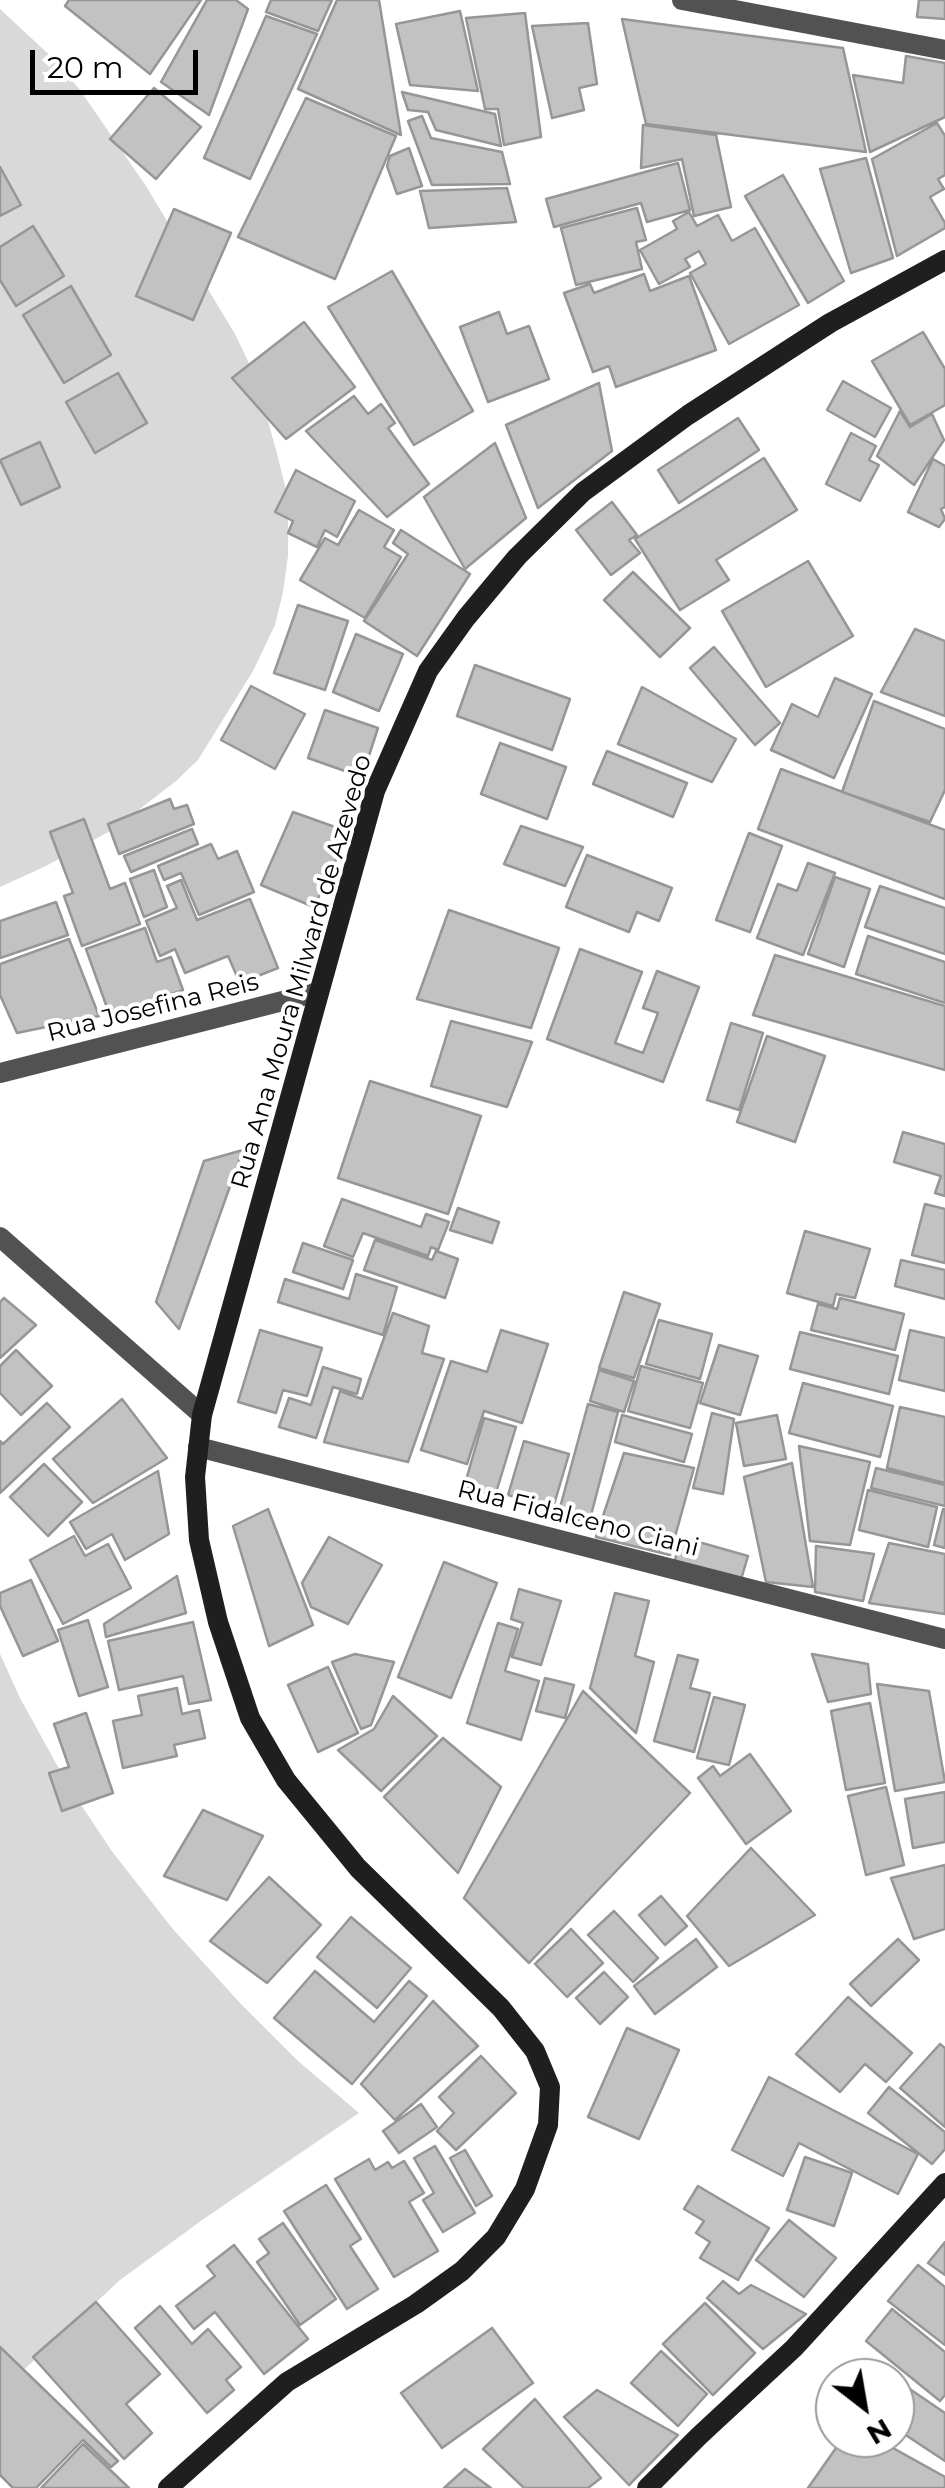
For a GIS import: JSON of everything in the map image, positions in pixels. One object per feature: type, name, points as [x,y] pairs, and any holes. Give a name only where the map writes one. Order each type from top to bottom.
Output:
[{"type":"street","points":[[682,0],[945,50]]},
{"type":"street","name":"Rua Ana Moura Milward de Azevedo","points":[[168,2488],[287,2382],[416,2304],[462,2271],[496,2237],[525,2188],[548,2125],[550,2087],[535,2051],[501,2008],[358,1868],[286,1780],[250,1718],[218,1622],[199,1540],[196,1478],[202,1415],[375,791],[428,671],[517,557],[583,492],[688,415],[830,323],[945,260]]},
{"type":"street","name":"Rua Josefina Reis","points":[[0,1073],[318,992]]},
{"type":"street","points":[[0,1237],[202,1415]]},
{"type":"street","name":"Rua Fidalceno Ciani","points":[[198,1447],[945,1639]]},
{"type":"street","points":[[647,2488],[794,2348],[945,2183]]},
{"type":"shaded area","points":[[0,9],[57,62],[80,90],[146,186],[235,334],[256,378],[286,490],[288,556],[275,625],[253,671],[198,760],[114,829],[0,887]]},
{"type":"shaded area","points":[[0,1654],[68,1785],[111,1850],[172,1928],[298,2061],[359,2113],[120,2280],[0,2392]]},
{"type":"building","points":[[69,0],[201,0],[150,74],[65,6]]},
{"type":"building","points":[[207,0],[236,0],[248,9],[209,115],[161,82]]},
{"type":"building","points":[[271,0],[332,0],[318,31],[266,12]]},
{"type":"building","points":[[337,0],[379,0],[401,135],[298,89]]},
{"type":"building","points":[[919,0],[945,0],[945,19],[917,17]]},
{"type":"building","points":[[460,11],[478,91],[410,85],[396,24]]},
{"type":"building","points":[[525,13],[541,137],[504,145],[498,109],[485,109],[466,18]]},
{"type":"building","points":[[266,16],[317,34],[250,179],[204,158]]},
{"type":"building","points":[[622,19],[843,48],[866,152],[646,124]]},
{"type":"building","points":[[588,23],[597,84],[579,88],[584,110],[552,118],[532,26]]},
{"type":"building","points":[[906,56],[945,63],[945,117],[870,152],[853,75],[903,83]]},
{"type":"building","points":[[154,88],[201,127],[156,179],[110,139]]},
{"type":"building","points":[[402,92],[495,114],[501,146],[436,130],[428,112],[408,110]]},
{"type":"building","points":[[306,98],[396,136],[335,279],[238,237]]},
{"type":"building","points":[[422,116],[431,138],[502,152],[510,184],[432,185],[408,121]]},
{"type":"building","points":[[937,123],[945,136],[945,175],[938,179],[944,189],[930,197],[945,228],[897,256],[872,159]]},
{"type":"building","points":[[643,125],[716,135],[731,207],[694,216],[682,159],[641,168]]},
{"type":"building","points":[[409,148],[422,186],[397,194],[387,166],[390,156]]},
{"type":"building","points":[[866,158],[893,258],[851,273],[820,169]]},
{"type":"building","points":[[678,163],[690,210],[647,222],[641,203],[554,227],[546,199]]},
{"type":"building","points":[[0,167],[21,205],[0,216]]},
{"type":"building","points":[[783,175],[844,281],[808,303],[745,196]]},
{"type":"building","points":[[507,188],[516,222],[429,228],[420,191]]},
{"type":"building","points":[[637,208],[646,240],[636,242],[642,269],[576,285],[561,228]]},
{"type":"building","points":[[174,209],[231,233],[193,320],[136,296]]},
{"type":"building","points":[[689,212],[697,226],[718,215],[732,241],[755,228],[799,305],[729,344],[690,273],[706,264],[699,251],[685,259],[690,267],[659,284],[640,250],[677,229],[673,221]]},
{"type":"building","points":[[33,226],[64,276],[16,306],[0,280],[0,247]]},
{"type":"building","points":[[392,271],[473,411],[414,445],[328,307]]},
{"type":"building","points":[[644,274],[650,291],[689,276],[716,350],[616,387],[609,366],[593,372],[564,293],[590,284],[594,293]]},
{"type":"building","points":[[71,286],[111,355],[64,383],[23,315]]},
{"type":"building","points":[[499,312],[507,334],[529,326],[549,379],[488,402],[460,327]]},
{"type":"building","points":[[304,322],[355,387],[286,439],[232,378]]},
{"type":"building","points":[[923,332],[945,369],[945,405],[910,425],[872,361]]},
{"type":"building","points":[[118,373],[147,423],[95,453],[66,402]]},
{"type":"building","points":[[843,381],[891,408],[875,437],[827,410]]},
{"type":"building","points":[[599,383],[612,451],[538,508],[506,425]]},
{"type":"building","points":[[354,396],[368,414],[381,404],[395,423],[388,428],[429,484],[387,517],[306,431]]},
{"type":"building","points":[[900,411],[910,427],[932,414],[944,440],[914,485],[877,456]]},
{"type":"building","points":[[738,418],[759,450],[679,503],[658,470]]},
{"type":"building","points":[[851,433],[876,446],[869,460],[879,465],[860,501],[826,484]]},
{"type":"building","points":[[40,442],[60,487],[21,505],[0,460]]},
{"type":"building","points":[[495,443],[526,518],[465,569],[424,497]]},
{"type":"building","points":[[764,458],[797,510],[716,560],[729,580],[680,610],[635,539]]},
{"type":"building","points":[[933,459],[945,466],[945,507],[941,509],[945,519],[939,527],[908,512]]},
{"type":"building","points":[[296,470],[355,501],[337,537],[325,530],[317,547],[288,533],[293,521],[275,512]]},
{"type":"building","points":[[612,502],[637,535],[629,540],[640,553],[611,575],[576,530]]},
{"type":"building","points":[[359,510],[394,530],[384,547],[401,557],[365,618],[300,580],[325,538],[338,545]]},
{"type":"building","points":[[401,530],[470,574],[417,656],[364,621],[408,554],[393,543]]},
{"type":"building","points":[[808,561],[853,636],[766,687],[722,611]]},
{"type":"building","points":[[633,572],[690,628],[660,657],[604,600]]},
{"type":"building","points":[[298,605],[348,621],[325,690],[274,673]]},
{"type":"building","points":[[915,629],[945,641],[945,716],[881,692]]},
{"type":"building","points":[[356,634],[403,654],[379,711],[333,692]]},
{"type":"building","points":[[714,647],[780,723],[755,745],[690,668]]},
{"type":"building","points":[[475,665],[570,699],[552,750],[457,716]]},
{"type":"building","points":[[835,678],[872,694],[834,778],[771,750],[792,704],[818,717]]},
{"type":"building","points":[[251,686],[305,714],[275,769],[221,740]]},
{"type":"building","points":[[642,687],[736,739],[712,782],[618,744]]},
{"type":"building","points":[[874,701],[945,729],[945,790],[930,822],[842,792]]},
{"type":"building","points":[[325,710],[378,728],[362,777],[308,758]]},
{"type":"building","points":[[500,743],[566,767],[547,819],[481,794]]},
{"type":"building","points":[[607,751],[687,783],[673,817],[593,784]]},
{"type":"building","points":[[781,769],[945,830],[945,899],[758,829]]},
{"type":"building","points":[[170,799],[174,809],[187,805],[194,824],[119,854],[108,824]]},
{"type":"building","points":[[293,812],[349,832],[314,907],[261,885]]},
{"type":"building","points":[[84,819],[110,889],[125,883],[140,924],[82,946],[64,896],[73,893],[50,832]]},
{"type":"building","points":[[521,826],[583,847],[565,886],[504,864]]},
{"type":"building","points":[[192,829],[198,844],[131,872],[124,856]]},
{"type":"building","points":[[749,833],[782,846],[750,932],[716,920]]},
{"type":"building","points":[[211,844],[218,859],[237,851],[254,892],[199,915],[181,873],[164,880],[158,866]]},
{"type":"building","points":[[587,855],[672,888],[659,921],[637,912],[629,932],[566,907]]},
{"type":"building","points":[[808,863],[835,873],[803,955],[757,938],[778,884],[797,891]]},
{"type":"building","points":[[154,870],[167,907],[144,917],[130,879]]},
{"type":"building","points":[[835,877],[870,889],[844,967],[808,954]]},
{"type":"building","points":[[181,880],[197,920],[250,899],[278,968],[240,983],[228,956],[185,973],[175,949],[160,956],[146,921],[177,908],[167,886]]},
{"type":"building","points":[[880,886],[945,908],[945,954],[865,927]]},
{"type":"building","points":[[56,902],[68,935],[0,958],[0,921]]},
{"type":"building","points":[[449,910],[559,948],[531,1028],[417,999]]},
{"type":"building","points":[[145,928],[157,962],[171,957],[183,990],[110,1016],[86,949]]},
{"type":"building","points":[[868,936],[945,962],[945,1003],[856,974]]},
{"type":"building","points":[[69,939],[99,1016],[17,1033],[0,995],[0,964]]},
{"type":"building","points":[[580,949],[642,972],[615,1043],[643,1053],[658,1013],[643,1008],[657,971],[699,987],[663,1082],[547,1039]]},
{"type":"building","points":[[775,955],[945,1006],[945,1070],[753,1015]]},
{"type":"building","points":[[451,1021],[532,1042],[507,1107],[431,1086]]},
{"type":"building","points":[[731,1023],[763,1033],[739,1110],[707,1100]]},
{"type":"building","points":[[767,1036],[825,1056],[795,1142],[737,1122]]},
{"type":"building","points":[[370,1081],[481,1116],[448,1214],[338,1178]]},
{"type":"building","points":[[903,1132],[945,1144],[945,1196],[935,1193],[941,1176],[894,1162]]},
{"type":"building","points":[[243,1150],[179,1329],[156,1302],[204,1161]]},
{"type":"building","points":[[342,1199],[421,1227],[426,1214],[449,1222],[438,1250],[431,1247],[428,1256],[363,1233],[353,1257],[324,1246]]},
{"type":"building","points":[[925,1204],[945,1209],[945,1263],[912,1255]]},
{"type":"building","points":[[458,1208],[499,1222],[492,1243],[450,1230]]},
{"type":"building","points":[[805,1231],[870,1249],[855,1298],[836,1294],[833,1306],[787,1293]]},
{"type":"building","points":[[375,1240],[432,1260],[436,1251],[458,1259],[445,1298],[364,1270]]},
{"type":"building","points":[[303,1243],[353,1260],[343,1289],[293,1272]]},
{"type":"building","points":[[901,1260],[945,1270],[945,1299],[895,1286]]},
{"type":"building","points":[[356,1274],[397,1287],[383,1335],[278,1302],[285,1279],[349,1299]]},
{"type":"building","points":[[624,1292],[660,1304],[634,1378],[599,1368]]},
{"type":"building","points":[[4,1298],[36,1325],[0,1358],[0,1302]]},
{"type":"building","points":[[840,1298],[904,1314],[895,1350],[811,1330],[818,1304],[837,1309]]},
{"type":"building","points":[[393,1313],[429,1326],[422,1353],[444,1359],[408,1462],[324,1442],[340,1391],[362,1399]]},
{"type":"building","points":[[659,1320],[712,1334],[700,1379],[646,1364]]},
{"type":"building","points":[[260,1330],[322,1348],[307,1396],[283,1390],[276,1413],[238,1402]]},
{"type":"building","points":[[501,1330],[548,1344],[522,1423],[484,1411],[467,1464],[421,1450],[451,1361],[487,1372]]},
{"type":"building","points":[[910,1330],[945,1338],[945,1391],[899,1380]]},
{"type":"building","points":[[800,1332],[898,1356],[889,1394],[790,1369]]},
{"type":"building","points":[[719,1345],[758,1356],[740,1415],[700,1403]]},
{"type":"building","points":[[16,1350],[52,1386],[21,1415],[0,1393],[0,1366]]},
{"type":"building","points":[[641,1366],[703,1383],[690,1428],[628,1411]]},
{"type":"building","points":[[323,1367],[361,1379],[357,1394],[333,1387],[316,1438],[279,1427],[289,1398],[311,1405]]},
{"type":"building","points":[[599,1370],[634,1381],[624,1412],[590,1401]]},
{"type":"building","points":[[803,1383],[893,1406],[880,1457],[789,1433]]},
{"type":"building","points":[[122,1399],[167,1458],[93,1503],[53,1459]]},
{"type":"building","points":[[47,1403],[70,1427],[0,1493],[0,1441],[3,1444]]},
{"type":"building","points":[[588,1404],[618,1412],[589,1523],[558,1515]]},
{"type":"building","points":[[900,1407],[945,1417],[945,1483],[887,1468]]},
{"type":"building","points":[[712,1413],[734,1419],[723,1494],[693,1488]]},
{"type":"building","points":[[622,1415],[692,1434],[684,1462],[615,1442]]},
{"type":"building","points":[[777,1415],[786,1459],[744,1466],[736,1423]]},
{"type":"building","points":[[484,1418],[516,1427],[495,1496],[464,1487]]},
{"type":"building","points":[[524,1441],[569,1454],[553,1508],[508,1495]]},
{"type":"building","points":[[799,1446],[870,1462],[850,1545],[810,1541]]},
{"type":"building","points":[[624,1453],[694,1468],[670,1555],[596,1537]]},
{"type":"building","points":[[792,1463],[813,1587],[766,1582],[744,1477]]},
{"type":"building","points":[[44,1464],[82,1502],[48,1536],[10,1497]]},
{"type":"building","points":[[876,1468],[945,1485],[945,1506],[871,1488]]},
{"type":"building","points":[[158,1471],[169,1534],[125,1560],[112,1534],[86,1549],[70,1522]]},
{"type":"building","points":[[868,1490],[937,1507],[928,1547],[859,1530]]},
{"type":"building","points":[[268,1509],[313,1625],[269,1646],[233,1526]]},
{"type":"building","points":[[945,1509],[945,1548],[934,1545]]},
{"type":"building","points":[[74,1536],[85,1556],[108,1544],[131,1588],[63,1624],[30,1560]]},
{"type":"building","points":[[329,1537],[382,1565],[348,1624],[311,1607],[302,1583]]},
{"type":"building","points":[[681,1537],[748,1556],[740,1583],[674,1564]]},
{"type":"building","points":[[889,1543],[945,1554],[945,1614],[869,1603]]},
{"type":"building","points":[[816,1546],[874,1554],[863,1601],[815,1592]]},
{"type":"building","points":[[444,1562],[497,1583],[451,1698],[398,1677]]},
{"type":"building","points":[[177,1576],[186,1613],[106,1637],[104,1624]]},
{"type":"building","points":[[31,1580],[58,1641],[23,1656],[0,1606],[0,1593]]},
{"type":"building","points":[[519,1589],[561,1601],[541,1665],[512,1657],[523,1623],[511,1619]]},
{"type":"building","points":[[615,1593],[649,1601],[635,1656],[654,1662],[636,1733],[590,1688]]},
{"type":"building","points":[[88,1620],[108,1687],[79,1696],[58,1630]]},
{"type":"building","points":[[193,1622],[211,1700],[189,1704],[183,1676],[119,1690],[108,1641]]},
{"type":"building","points":[[498,1623],[518,1629],[505,1671],[539,1681],[521,1740],[467,1723]]},
{"type":"building","points":[[355,1654],[394,1662],[371,1725],[361,1729],[332,1662]]},
{"type":"building","points":[[812,1654],[868,1664],[871,1694],[828,1702]]},
{"type":"building","points":[[678,1655],[698,1660],[690,1688],[710,1693],[694,1752],[654,1741]]},
{"type":"building","points":[[328,1667],[358,1733],[318,1752],[288,1685]]},
{"type":"building","points":[[545,1678],[574,1685],[565,1718],[536,1711]]},
{"type":"building","points":[[877,1684],[929,1691],[945,1782],[895,1791]]},
{"type":"building","points":[[177,1688],[182,1714],[199,1710],[205,1738],[174,1745],[177,1756],[123,1768],[113,1721],[142,1715],[138,1696]]},
{"type":"building","points":[[583,1691],[690,1793],[529,1963],[464,1898]]},
{"type":"building","points":[[393,1696],[437,1736],[381,1791],[338,1750],[374,1729]]},
{"type":"building","points":[[714,1697],[745,1705],[729,1765],[697,1758]]},
{"type":"building","points":[[870,1703],[885,1783],[846,1790],[831,1711]]},
{"type":"building","points":[[86,1713],[113,1793],[62,1811],[49,1773],[69,1767],[54,1724]]},
{"type":"building","points":[[443,1738],[501,1787],[458,1873],[384,1797]]},
{"type":"building","points":[[750,1754],[791,1811],[746,1844],[698,1778],[713,1766],[720,1776]]},
{"type":"building","points":[[886,1787],[904,1865],[866,1875],[848,1796]]},
{"type":"building","points":[[945,1792],[945,1842],[913,1848],[905,1799]]},
{"type":"building","points":[[203,1810],[263,1836],[227,1900],[164,1876]]},
{"type":"building","points":[[751,1848],[815,1915],[729,1966],[687,1916]]},
{"type":"building","points":[[945,1865],[945,1929],[914,1939],[891,1878]]},
{"type":"building","points":[[269,1877],[321,1925],[267,1983],[210,1941]]},
{"type":"building","points":[[661,1896],[687,1926],[665,1945],[639,1915]]},
{"type":"building","points":[[614,1911],[658,1958],[633,1982],[588,1935]]},
{"type":"building","points":[[351,1917],[411,1968],[377,2008],[317,1957]]},
{"type":"building","points":[[571,1929],[603,1963],[567,1997],[535,1964]]},
{"type":"building","points":[[696,1939],[717,1967],[655,2014],[634,1986]]},
{"type":"building","points":[[898,1939],[919,1960],[871,2006],[850,1984]]},
{"type":"building","points":[[315,1971],[374,2022],[409,1981],[427,1996],[352,2084],[274,2018]]},
{"type":"building","points":[[604,1972],[628,1997],[600,2024],[576,1998]]},
{"type":"building","points":[[848,1997],[912,2053],[886,2082],[865,2064],[840,2092],[796,2054]]},
{"type":"building","points":[[433,2001],[478,2046],[395,2120],[361,2084]]},
{"type":"building","points":[[627,2028],[679,2050],[639,2139],[588,2117]]},
{"type":"building","points":[[940,2044],[945,2048],[945,2127],[900,2088]]},
{"type":"building","points":[[481,2056],[516,2093],[456,2150],[437,2131],[454,2113],[439,2097]]},
{"type":"building","points":[[769,2077],[918,2154],[898,2194],[799,2143],[783,2176],[732,2150]]},
{"type":"building","points":[[889,2087],[945,2132],[945,2149],[932,2164],[868,2113]]},
{"type":"building","points":[[421,2104],[437,2127],[399,2153],[383,2131]]},
{"type":"building","points":[[435,2146],[475,2213],[443,2232],[423,2200],[434,2193],[414,2158]]},
{"type":"building","points":[[465,2150],[492,2196],[476,2206],[450,2158]]},
{"type":"building","points":[[805,2157],[852,2173],[834,2226],[787,2210]]},
{"type":"building","points":[[369,2159],[375,2170],[388,2162],[392,2168],[404,2161],[424,2193],[409,2202],[438,2251],[394,2277],[335,2179]]},
{"type":"building","points":[[326,2185],[361,2239],[350,2246],[378,2289],[347,2309],[284,2211]]},
{"type":"building","points":[[698,2186],[769,2228],[738,2280],[700,2258],[710,2242],[696,2233],[704,2221],[684,2209]]},
{"type":"building","points":[[789,2220],[836,2258],[804,2297],[756,2260]]},
{"type":"building","points":[[283,2223],[336,2299],[300,2325],[257,2262],[269,2253],[259,2239]]},
{"type":"building","points":[[945,2242],[945,2275],[928,2263]]},
{"type":"building","points":[[234,2245],[308,2339],[264,2374],[215,2312],[194,2329],[176,2306],[215,2276],[207,2266]]},
{"type":"building","points":[[918,2265],[945,2287],[945,2345],[888,2301]]},
{"type":"building","points":[[723,2281],[739,2294],[751,2285],[806,2314],[763,2349],[707,2298]]},
{"type":"building","points":[[96,2302],[160,2374],[126,2404],[152,2433],[124,2459],[33,2357]]},
{"type":"building","points":[[705,2303],[755,2353],[713,2395],[663,2344]]},
{"type":"building","points":[[160,2306],[192,2344],[208,2329],[241,2367],[226,2380],[234,2390],[207,2413],[135,2328]]},
{"type":"building","points":[[892,2309],[945,2352],[945,2395],[940,2401],[915,2381],[915,2358],[887,2358],[866,2341]]},
{"type":"building","points":[[492,2328],[533,2383],[442,2448],[401,2393]]},
{"type":"building","points":[[0,2347],[118,2461],[111,2467],[83,2440],[36,2488],[13,2488],[0,2475]]},
{"type":"building","points":[[661,2351],[707,2394],[678,2426],[631,2383]]},
{"type":"building","points":[[597,2390],[678,2435],[629,2485],[564,2417]]},
{"type":"building","points":[[915,2393],[945,2413],[945,2461],[915,2441]]},
{"type":"building","points":[[535,2399],[601,2478],[588,2488],[524,2488],[483,2449]]},
{"type":"building","points":[[83,2444],[129,2488],[41,2488]]},
{"type":"building","points":[[829,2458],[911,2458],[945,2477],[945,2488],[808,2488]]},
{"type":"building","points":[[465,2469],[491,2488],[444,2488]]}]
